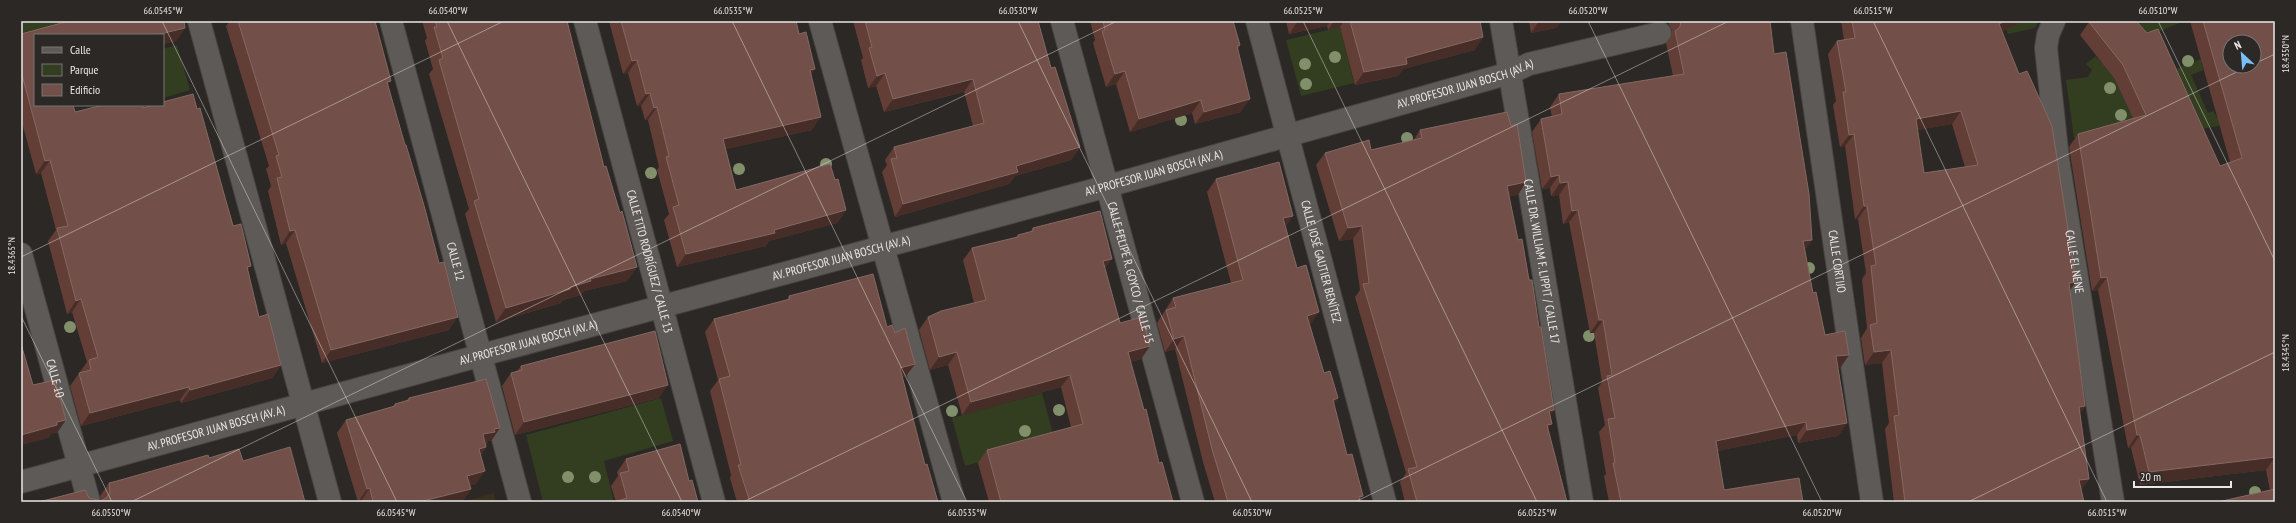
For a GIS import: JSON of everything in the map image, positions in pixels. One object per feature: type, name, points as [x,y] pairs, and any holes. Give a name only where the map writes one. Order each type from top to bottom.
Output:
[{"type":"street","points":[[199,21],[330,502]]},
{"type":"street","name":"CALLE 12","points":[[391,21],[482,355],[520,502]]},
{"type":"street","name":"CALLE TITO RODRÍGUEZ / CALLE 13","points":[[585,21],[714,502]]},
{"type":"street","points":[[820,21],[954,502]]},
{"type":"street","name":"CALLE FELIPE R. GOYCO / CALLE 15","points":[[1062,21],[1193,502]]},
{"type":"street","name":"CALLE JOSÉ GAUTIER BENÍTEZ","points":[[1257,21],[1385,502]]},
{"type":"street","name":"CALLE DR. WILLIAM F. LIPPIT / CALLE 17","points":[[1501,21],[1582,502]]},
{"type":"street","name":"CALLE CORTIJO","points":[[1802,21],[1872,502]]},
{"type":"street","name":"CALLE EL NENE","points":[[2054,21],[2048,35],[2046,48],[2058,160],[2113,502]]},
{"type":"street","name":"AV. PROFESOR JUAN BOSCH (AV. A)","points":[[21,482],[482,355],[663,308],[1108,186],[1510,73],[1530,64],[1660,33]]},
{"type":"street","name":"CALLE 10","points":[[21,254],[89,502]]},
{"type":"shaded area","points":[[494,493],[496,502],[461,502]]},
{"type":"green space","points":[[21,21],[75,21],[34,34],[34,36],[21,43]]},
{"type":"green space","points":[[2023,21],[2039,21],[2035,28],[2008,34],[2006,29]]},
{"type":"green space","points":[[2123,21],[2185,21],[2135,41]]},
{"type":"green space","points":[[1340,27],[1354,83],[1301,96],[1286,40]]},
{"type":"green space","points":[[177,45],[190,90],[164,98],[164,49]]},
{"type":"green space","points":[[2096,56],[2102,63],[2106,61],[2130,112],[2163,74],[2201,59],[2203,70],[2191,75],[2208,113],[2213,111],[2222,125],[2177,134],[2110,133],[2074,138],[2066,80],[2088,77],[2092,70],[2086,64]]},
{"type":"green space","points":[[1042,393],[1055,441],[965,466],[952,418]]},
{"type":"green space","points":[[661,398],[673,441],[604,461],[614,502],[543,502],[526,435]]},
{"type":"building","points":[[69,21],[184,21],[185,28],[160,34],[34,34],[34,106],[73,106],[75,112],[99,106],[143,106],[143,108],[150,106],[164,106],[164,102],[193,94],[197,109],[200,108],[233,226],[241,224],[251,266],[247,267],[259,317],[268,314],[281,365],[190,390],[189,387],[90,413],[79,373],[91,370],[89,360],[98,357],[81,299],[76,301],[57,228],[68,226],[50,160],[45,161],[21,71],[21,34]]},
{"type":"building","points":[[238,21],[375,21],[391,81],[387,82],[425,209],[439,263],[444,262],[458,317],[331,350],[295,230],[290,231],[277,178],[282,177],[276,156],[279,155]]},
{"type":"building","points":[[435,21],[567,21],[604,167],[606,166],[620,213],[622,211],[637,267],[590,279],[591,281],[570,287],[570,289],[506,308],[474,201],[479,199],[439,60],[443,58],[434,27],[437,27]]},
{"type":"building","points":[[621,21],[796,21],[799,34],[806,32],[815,69],[810,70],[821,117],[723,139],[736,190],[830,164],[835,180],[838,179],[846,210],[774,230],[775,233],[686,254],[673,207],[679,205],[666,157],[669,156],[657,107],[654,108],[650,93],[646,94],[637,60],[632,61]]},
{"type":"building","points":[[865,21],[1038,21],[1051,68],[1055,67],[1080,147],[1016,166],[1018,172],[903,204],[891,159],[897,158],[894,147],[984,123],[973,79],[893,99],[885,73],[877,76],[869,48],[872,47]]},
{"type":"building","points":[[1103,21],[1233,21],[1240,45],[1237,46],[1250,99],[1204,112],[1201,100],[1139,119],[1125,71],[1115,74],[1102,31],[1105,30]]},
{"type":"building","points":[[1350,21],[1480,21],[1483,37],[1406,58],[1407,64],[1364,72]]},
{"type":"building","points":[[1681,21],[1770,21],[1774,54],[1786,52],[1809,194],[1812,240],[1803,241],[1813,293],[1816,292],[1825,335],[1845,331],[1849,355],[1836,356],[1847,423],[1807,430],[1806,422],[1716,441],[1724,490],[1799,478],[1803,502],[1621,502],[1613,463],[1615,463],[1608,419],[1615,418],[1607,376],[1612,375],[1603,320],[1599,320],[1578,210],[1572,211],[1568,182],[1560,183],[1559,175],[1551,177],[1541,119],[1562,114],[1559,94],[1684,74],[1675,31],[1680,27]]},
{"type":"building","points":[[1852,21],[2005,21],[1999,24],[2019,74],[2027,71],[2052,126],[2076,282],[2069,283],[2085,406],[2079,407],[2089,479],[2079,480],[2084,502],[1905,502],[1894,416],[1899,415],[1891,350],[1874,352],[1870,325],[1877,323],[1871,266],[1876,265],[1867,206],[1864,206],[1854,134],[1849,135],[1843,92],[1846,92],[1837,41],[1855,38]],"holes":[[[1961,111],[1978,165],[1924,173],[1916,119]]]},
{"type":"building","points":[[2136,21],[2147,33],[2158,29],[2220,166],[2242,158],[2203,21],[2275,21],[2275,457],[2149,472],[2140,435],[2137,435],[2107,277],[2101,278],[2078,134],[2146,115],[2123,65],[2089,22]]},
{"type":"building","points":[[1507,112],[1511,126],[1517,124],[1526,182],[1507,186],[1518,240],[1522,239],[1529,280],[1532,280],[1539,327],[1541,327],[1554,410],[1549,411],[1552,424],[1547,425],[1567,502],[1417,502],[1408,469],[1417,467],[1363,284],[1369,283],[1362,226],[1348,228],[1325,153],[1369,140],[1371,150],[1422,138],[1420,130]]},
{"type":"building","points":[[1279,162],[1293,216],[1283,218],[1297,268],[1306,265],[1319,312],[1307,316],[1324,373],[1330,371],[1338,398],[1333,400],[1347,455],[1352,454],[1363,496],[1359,497],[1360,502],[1228,502],[1212,449],[1184,336],[1174,339],[1166,310],[1176,307],[1173,298],[1243,280],[1216,179]]},
{"type":"building","points":[[1100,211],[1112,259],[1103,261],[1120,323],[1142,317],[1150,346],[1128,352],[1144,410],[1146,409],[1159,463],[1162,462],[1173,502],[1001,502],[987,450],[1083,424],[1070,375],[971,402],[957,352],[939,357],[928,317],[941,311],[986,300],[972,248],[1018,237],[1018,235],[1033,231],[1033,228]]},
{"type":"building","points":[[873,274],[887,327],[892,325],[895,333],[905,328],[915,364],[900,368],[925,465],[927,464],[938,502],[750,502],[738,465],[741,465],[719,379],[730,376],[714,319],[790,299],[789,296]]},
{"type":"building","points":[[655,331],[668,385],[524,422],[511,373],[522,370],[521,366]]},
{"type":"building","points":[[21,344],[33,385],[55,380],[66,420],[57,422],[57,425],[21,435]]},
{"type":"building","points":[[486,379],[500,428],[494,429],[495,432],[483,434],[486,447],[479,449],[485,471],[467,476],[471,489],[419,502],[373,502],[370,488],[367,489],[346,420],[395,406],[395,404],[409,400],[409,398]]},
{"type":"building","points":[[680,444],[689,481],[692,480],[698,502],[614,502],[627,498],[620,473],[629,471],[626,459]]},
{"type":"building","points":[[290,447],[305,502],[39,502],[85,490],[89,498],[101,501],[110,493],[109,483],[208,455],[209,458],[239,449],[243,461]]},
{"type":"building","points":[[2275,489],[2275,502],[2218,502]]}]
